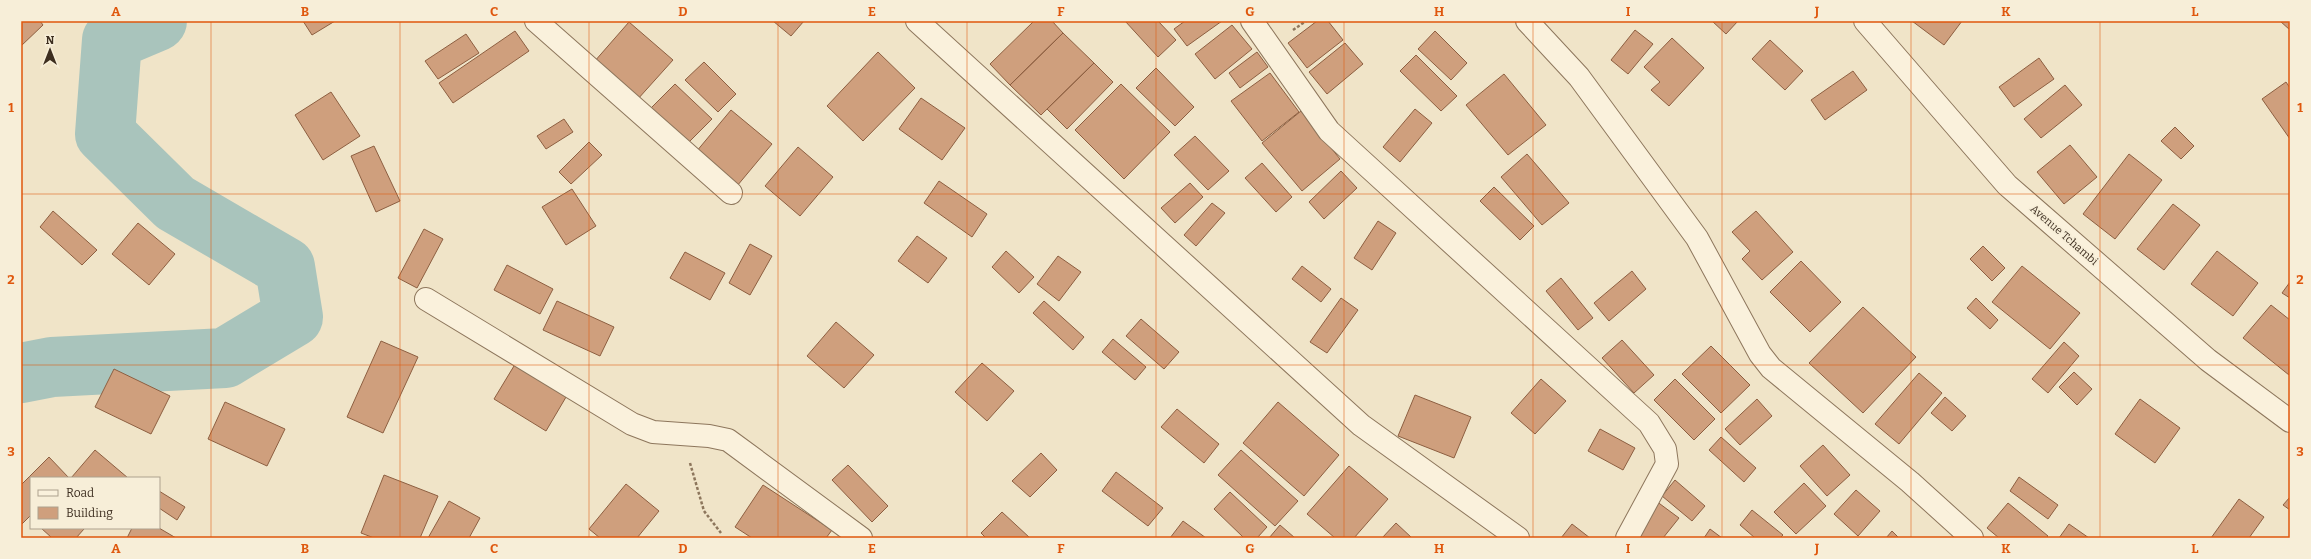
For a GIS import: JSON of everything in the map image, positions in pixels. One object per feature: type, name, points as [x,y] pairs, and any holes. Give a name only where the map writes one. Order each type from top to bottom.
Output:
[{"type":"street","points":[[536,21],[731,193]]},
{"type":"street","points":[[918,21],[1361,425],[1518,538]]},
{"type":"street","points":[[1252,21],[1329,131],[1649,423],[1665,449],[1667,464],[1627,538]]},
{"type":"street","points":[[1527,21],[1579,77],[1697,238],[1760,354],[1771,368],[1910,482],[1972,538]]},
{"type":"street","name":"Avenue Tchambi","points":[[1865,21],[2007,185],[2208,360],[2290,420]]},
{"type":"street","points":[[426,299],[632,424],[653,432],[709,436],[728,440],[861,538]]},
{"type":"path","points":[[682,434],[704,510],[721,533]]},
{"type":"building","points":[[21,21],[40,21],[43,25],[21,46]]},
{"type":"building","points":[[303,21],[335,21],[312,35]]},
{"type":"building","points":[[773,21],[804,21],[791,36]]},
{"type":"building","points":[[1034,21],[1052,21],[1063,33],[1010,85],[990,64]]},
{"type":"building","points":[[1125,21],[1158,21],[1176,40],[1158,57]]},
{"type":"building","points":[[1185,21],[1222,21],[1187,46],[1174,29]]},
{"type":"building","points":[[1317,21],[1328,21],[1343,40],[1307,68],[1288,43]]},
{"type":"building","points":[[1712,21],[1738,21],[1726,34]]},
{"type":"building","points":[[1912,21],[1962,21],[1944,45]]},
{"type":"building","points":[[2280,21],[2290,21],[2290,30]]},
{"type":"building","points":[[629,22],[673,60],[637,100],[594,62]]},
{"type":"building","points":[[1232,25],[1252,49],[1215,79],[1195,54]]},
{"type":"building","points":[[1635,30],[1653,44],[1628,74],[1611,60]]},
{"type":"building","points":[[515,31],[529,51],[453,103],[439,83]]},
{"type":"building","points":[[1435,31],[1467,63],[1451,80],[1418,49]]},
{"type":"building","points":[[1063,33],[1094,63],[1041,115],[1010,85]]},
{"type":"building","points":[[466,34],[479,53],[438,79],[425,61]]},
{"type":"building","points":[[1672,38],[1704,68],[1669,106],[1651,90],[1660,82],[1644,67]]},
{"type":"building","points":[[1770,40],[1803,71],[1785,90],[1752,59]]},
{"type":"building","points":[[1345,43],[1363,64],[1327,94],[1309,72]]},
{"type":"building","points":[[878,52],[915,88],[863,141],[827,106]]},
{"type":"building","points":[[1257,52],[1268,67],[1240,88],[1229,73]]},
{"type":"building","points":[[1416,55],[1457,96],[1441,111],[1400,71]]},
{"type":"building","points":[[2039,58],[2054,79],[2014,107],[1999,87]]},
{"type":"building","points":[[704,62],[736,94],[718,112],[685,80]]},
{"type":"building","points":[[1094,63],[1113,82],[1067,129],[1047,109]]},
{"type":"building","points":[[1156,68],[1194,107],[1175,126],[1136,88]]},
{"type":"building","points":[[1853,71],[1867,90],[1825,120],[1811,100]]},
{"type":"building","points":[[1270,73],[1299,112],[1262,141],[1231,101]]},
{"type":"building","points":[[1504,74],[1546,125],[1508,155],[1466,105]]},
{"type":"building","points":[[2286,82],[2290,88],[2290,139],[2262,99]]},
{"type":"building","points":[[675,84],[712,119],[686,145],[649,110]]},
{"type":"building","points":[[1121,84],[1170,132],[1124,179],[1075,130]]},
{"type":"building","points":[[2065,85],[2082,105],[2041,138],[2024,119]]},
{"type":"building","points":[[331,92],[360,136],[323,160],[295,115]]},
{"type":"building","points":[[921,98],[965,128],[942,160],[899,129]]},
{"type":"building","points":[[1415,109],[1432,123],[1400,162],[1383,147]]},
{"type":"building","points":[[731,110],[772,144],[737,186],[696,152]]},
{"type":"building","points":[[1301,111],[1340,159],[1302,191],[1262,143]]},
{"type":"building","points":[[564,119],[573,132],[546,149],[537,136]]},
{"type":"building","points":[[2175,127],[2194,146],[2181,159],[2161,141]]},
{"type":"building","points":[[1195,136],[1229,171],[1208,190],[1174,155]]},
{"type":"building","points":[[589,142],[602,155],[571,184],[559,172]]},
{"type":"building","points":[[2070,145],[2097,177],[2064,204],[2037,172]]},
{"type":"building","points":[[374,146],[400,201],[376,212],[351,156]]},
{"type":"building","points":[[798,147],[833,177],[800,216],[765,186]]},
{"type":"building","points":[[1527,154],[1569,203],[1542,225],[1501,177]]},
{"type":"building","points":[[2129,154],[2162,180],[2115,239],[2083,214]]},
{"type":"building","points":[[1262,163],[1292,197],[1276,212],[1245,178]]},
{"type":"building","points":[[1341,171],[1357,188],[1324,219],[1309,202]]},
{"type":"building","points":[[939,181],[987,214],[972,237],[924,203]]},
{"type":"building","points":[[1190,183],[1203,197],[1175,223],[1161,208]]},
{"type":"building","points":[[1494,187],[1534,226],[1520,240],[1480,201]]},
{"type":"building","points":[[572,189],[596,226],[566,245],[542,207]]},
{"type":"building","points":[[1212,203],[1225,213],[1196,246],[1184,235]]},
{"type":"building","points":[[2173,204],[2200,225],[2164,270],[2137,249]]},
{"type":"building","points":[[53,211],[97,250],[82,265],[40,227]]},
{"type":"building","points":[[1756,211],[1793,252],[1762,280],[1742,259],[1750,251],[1732,232]]},
{"type":"building","points":[[1378,221],[1396,233],[1372,270],[1354,258]]},
{"type":"building","points":[[138,223],[175,254],[149,285],[112,254]]},
{"type":"building","points":[[424,229],[443,239],[417,288],[398,278]]},
{"type":"building","points":[[917,236],[947,258],[928,283],[898,261]]},
{"type":"building","points":[[750,244],[772,256],[750,295],[729,283]]},
{"type":"building","points":[[1983,246],[2005,268],[1992,281],[1970,259]]},
{"type":"building","points":[[1006,251],[1034,277],[1019,293],[992,267]]},
{"type":"building","points":[[2217,251],[2258,283],[2233,316],[2191,284]]},
{"type":"building","points":[[685,252],[725,273],[710,300],[670,278]]},
{"type":"building","points":[[1058,256],[1081,272],[1059,301],[1037,284]]},
{"type":"building","points":[[1801,261],[1841,302],[1810,332],[1770,292]]},
{"type":"building","points":[[507,265],[553,289],[540,314],[494,290]]},
{"type":"building","points":[[1302,266],[1331,289],[1321,302],[1292,279]]},
{"type":"building","points":[[2022,266],[2080,313],[2050,349],[1992,302]]},
{"type":"building","points":[[1632,271],[1646,289],[1609,321],[1594,303]]},
{"type":"building","points":[[1561,278],[1593,318],[1578,330],[1546,291]]},
{"type":"building","points":[[2290,282],[2290,298],[2282,293]]},
{"type":"building","points":[[1341,298],[1358,310],[1327,353],[1310,342]]},
{"type":"building","points":[[1976,298],[1998,320],[1990,329],[1967,308]]},
{"type":"building","points":[[557,301],[614,327],[600,356],[543,330]]},
{"type":"building","points":[[1044,301],[1084,337],[1073,350],[1033,313]]},
{"type":"building","points":[[2271,305],[2290,320],[2289,375],[2243,338]]},
{"type":"building","points":[[1863,307],[1916,357],[1863,413],[1809,363]]},
{"type":"building","points":[[1141,319],[1179,352],[1164,369],[1126,336]]},
{"type":"building","points":[[836,322],[874,355],[844,388],[807,356]]},
{"type":"building","points":[[1113,339],[1146,367],[1135,380],[1102,352]]},
{"type":"building","points":[[1622,340],[1654,375],[1634,393],[1602,358]]},
{"type":"building","points":[[381,341],[418,357],[383,433],[347,417]]},
{"type":"building","points":[[2064,342],[2079,356],[2048,393],[2032,379]]},
{"type":"building","points":[[1711,346],[1750,385],[1721,413],[1682,374]]},
{"type":"building","points":[[517,361],[569,392],[546,431],[494,399]]},
{"type":"building","points":[[982,363],[1014,391],[987,421],[955,392]]},
{"type":"building","points":[[114,369],[170,396],[151,434],[95,407]]},
{"type":"building","points":[[2074,372],[2092,389],[2077,405],[2059,387]]},
{"type":"building","points":[[1919,373],[1942,393],[1899,444],[1875,424]]},
{"type":"building","points":[[1541,379],[1566,401],[1535,434],[1511,413]]},
{"type":"building","points":[[1675,379],[1715,419],[1694,440],[1654,400]]},
{"type":"building","points":[[1415,395],[1471,417],[1454,458],[1398,436]]},
{"type":"building","points":[[1945,397],[1966,416],[1952,431],[1931,413]]},
{"type":"building","points":[[1757,399],[1772,416],[1740,445],[1725,429]]},
{"type":"building","points":[[2140,399],[2180,428],[2155,463],[2115,434]]},
{"type":"building","points":[[225,402],[285,429],[267,466],[208,439]]},
{"type":"building","points":[[1278,402],[1339,455],[1304,496],[1243,443]]},
{"type":"building","points":[[1177,409],[1219,444],[1204,463],[1161,427]]},
{"type":"building","points":[[1600,429],[1635,448],[1623,470],[1588,451]]},
{"type":"building","points":[[1721,437],[1756,468],[1744,482],[1709,450]]},
{"type":"building","points":[[1823,445],[1850,475],[1827,496],[1800,466]]},
{"type":"building","points":[[95,450],[127,477],[72,477]]},
{"type":"building","points":[[1241,450],[1298,501],[1275,526],[1218,475]]},
{"type":"building","points":[[1041,453],[1057,470],[1030,497],[1012,481]]},
{"type":"building","points":[[49,457],[68,477],[30,477],[30,516],[21,525],[21,485]]},
{"type":"building","points":[[848,465],[888,506],[872,522],[832,480]]},
{"type":"building","points":[[1349,466],[1388,499],[1354,538],[1335,538],[1307,514]]},
{"type":"building","points":[[1116,472],[1163,508],[1148,526],[1102,491]]},
{"type":"building","points":[[384,475],[438,496],[420,538],[374,538],[361,533]]},
{"type":"building","points":[[2019,477],[2058,505],[2048,519],[2010,491]]},
{"type":"building","points":[[1675,480],[1705,506],[1692,521],[1662,496]]},
{"type":"building","points":[[1804,483],[1826,506],[1796,534],[1774,512]]},
{"type":"building","points":[[626,484],[659,511],[637,538],[600,538],[589,529]]},
{"type":"building","points":[[763,485],[832,530],[826,538],[752,538],[735,527]]},
{"type":"building","points":[[1856,490],[1880,511],[1858,536],[1834,514]]},
{"type":"building","points":[[160,492],[185,507],[177,520],[160,509]]},
{"type":"building","points":[[1230,492],[1267,527],[1257,538],[1244,538],[1214,509]]},
{"type":"building","points":[[2290,497],[2290,510],[2283,505]]},
{"type":"building","points":[[2239,499],[2264,517],[2249,538],[2211,538]]},
{"type":"building","points":[[449,501],[480,518],[469,538],[428,538]]},
{"type":"building","points":[[1656,501],[1679,518],[1663,538],[1641,538],[1633,531]]},
{"type":"building","points":[[2008,503],[2048,536],[2046,538],[1999,538],[1987,528]]},
{"type":"building","points":[[1752,510],[1783,535],[1780,538],[1755,538],[1740,525]]},
{"type":"building","points":[[1002,512],[1030,538],[986,538],[981,533]]},
{"type":"building","points":[[1183,521],[1206,538],[1170,538]]},
{"type":"building","points":[[1396,523],[1412,538],[1382,538]]},
{"type":"building","points":[[1572,524],[1590,538],[1561,538]]},
{"type":"building","points":[[2069,524],[2089,538],[2059,538]]},
{"type":"building","points":[[1280,525],[1295,538],[1269,538]]},
{"type":"building","points":[[42,529],[84,529],[76,538],[52,538]]},
{"type":"building","points":[[132,529],[160,529],[176,538],[127,538]]},
{"type":"building","points":[[1710,529],[1722,538],[1704,538]]},
{"type":"building","points":[[1892,531],[1899,538],[1886,538]]},
{"type":"waterway","points":[[21,373],[52,367],[225,358],[293,317],[285,267],[175,203],[105,134],[112,40],[157,21]]}]
